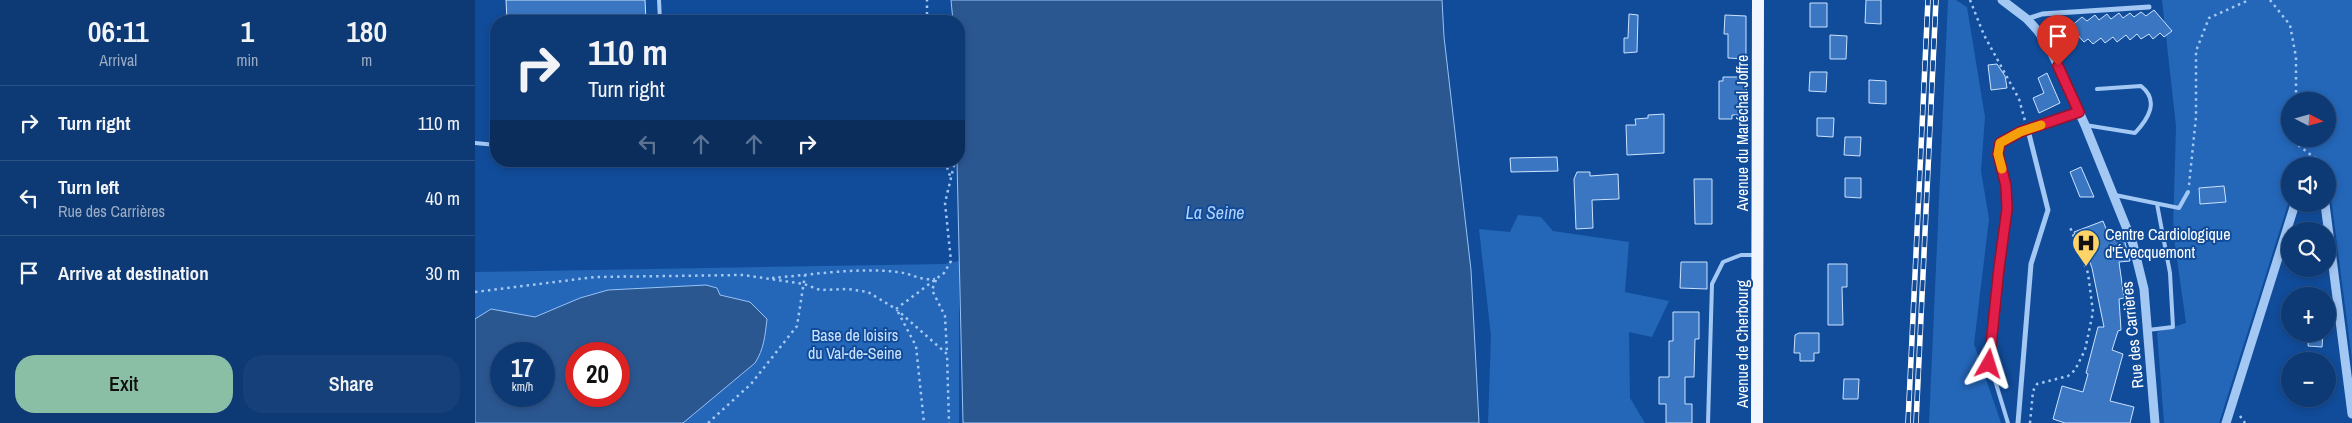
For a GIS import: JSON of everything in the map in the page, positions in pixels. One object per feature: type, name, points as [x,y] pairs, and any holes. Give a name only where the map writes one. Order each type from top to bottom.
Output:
[{"type":"main road","name":"Avenue du Maréchal Joffre","points":[[1758,0],[1758,260]]},
{"type":"main road","name":"Avenue de Cherbourg","points":[[1757,423],[1758,260]]},
{"type":"street","name":"Rue des Carrières","points":[[2002,0],[2027,19],[2038,31],[2051,51],[2115,195],[2133,244],[2144,289],[2155,423]]},
{"type":"street","points":[[2027,19],[2042,14],[2149,7]]},
{"type":"street","points":[[2018,423],[2031,264],[2048,210],[2028,130],[2079,112]]},
{"type":"street","points":[[2226,423],[2292,212]]},
{"type":"street","points":[[2326,212],[2352,414]]},
{"type":"lane","points":[[659,0],[660,15]]},
{"type":"lane","points":[[2085,125],[2135,133],[2148,120],[2151,101],[2147,91],[2141,86],[2097,89]]},
{"type":"lane","points":[[2008,423],[1989,364],[2007,209],[2006,186],[1998,154],[2000,143],[2028,130]]},
{"type":"lane","points":[[475,143],[490,144]]},
{"type":"lane","points":[[2115,195],[2179,208],[2188,192]]},
{"type":"lane","points":[[2148,330],[2173,327],[2170,273],[2157,204]]},
{"type":"lane","points":[[1708,423],[1712,284],[1723,262],[1741,255],[1758,260]]},
{"type":"path","points":[[927,0],[927,15]]},
{"type":"path","points":[[1970,0],[1984,35],[2019,99],[2028,130]]},
{"type":"path","points":[[2188,192],[2196,117],[2196,51],[2209,18],[2249,0]]},
{"type":"path","points":[[2270,0],[2289,25],[2297,57],[2296,92]]},
{"type":"path","points":[[2303,148],[2314,157]]},
{"type":"path","points":[[947,167],[951,178]]},
{"type":"path","points":[[896,309],[943,273],[951,261],[945,203],[954,167]]},
{"type":"path","points":[[2030,423],[2033,391],[2037,384],[2067,376],[2075,370],[2085,350],[2093,312],[2088,273],[2071,227]]},
{"type":"path","points":[[767,279],[833,272],[898,272],[924,280],[936,278]]},
{"type":"path","points":[[475,292],[595,277],[743,275],[804,284],[820,290],[848,289],[867,292],[896,309],[947,354]]},
{"type":"path","points":[[708,423],[751,384],[797,326],[805,275]]},
{"type":"path","points":[[936,278],[932,290],[945,316],[949,423]]},
{"type":"path","points":[[896,309],[916,346],[924,423]]},
{"type":"green space","points":[[1948,0],[1956,0],[1967,7],[1985,117],[1981,171],[1989,219],[1974,344],[2001,423],[1929,423]]},
{"type":"green space","points":[[2162,0],[2352,0],[2352,360],[2336,236],[2336,222],[2334,222],[2333,212],[2336,212],[2336,157],[2281,157],[2281,212],[2286,212],[2219,423],[2164,423],[2157,332],[2186,323],[2173,231],[2176,126]]},
{"type":"green space","points":[[1518,215],[1541,217],[1553,231],[1629,242],[1625,292],[1669,301],[1652,337],[1629,332],[1630,398],[1645,423],[1488,423],[1491,336],[1479,229],[1510,232]]},
{"type":"green space","name":"Base de loisirs du Val-de-Seine","points":[[959,261],[959,423],[475,423],[475,272],[944,264]]},
{"type":"water","name":"La Seine","points":[[951,0],[1442,0],[1444,37],[1471,270],[1479,423],[963,423],[957,167],[965,167],[965,15],[952,15]]},
{"type":"water","points":[[706,285],[717,288],[720,295],[750,302],[767,319],[765,337],[755,363],[683,423],[475,423],[475,319],[491,309],[535,317],[580,298],[608,290]]},
{"type":"building","points":[[506,0],[645,0],[646,15],[507,15]]},
{"type":"building","points":[[1866,0],[1881,0],[1881,24],[1865,23]]},
{"type":"building","points":[[1810,3],[1827,3],[1827,27],[1810,27]]},
{"type":"building","points":[[2154,10],[2172,31],[2164,37],[2160,33],[2153,39],[2149,34],[2141,39],[2137,34],[2130,40],[2126,35],[2117,42],[2113,37],[2105,43],[2101,38],[2093,44],[2088,39],[2084,42],[2070,27],[2082,17],[2087,21],[2095,15],[2099,20],[2107,14],[2111,19],[2119,13],[2123,18],[2130,13],[2134,17],[2141,12],[2146,16]]},
{"type":"building","points":[[1629,14],[1638,15],[1637,52],[1624,53],[1624,38],[1628,38]]},
{"type":"building","points":[[1725,15],[1746,16],[1746,59],[1728,58],[1728,34],[1724,34]]},
{"type":"building","points":[[1830,35],[1847,36],[1846,59],[1830,59]]},
{"type":"building","points":[[1997,64],[2005,76],[2007,88],[1991,90],[1988,65]]},
{"type":"building","points":[[1810,72],[1827,72],[1826,92],[1809,91]]},
{"type":"building","points":[[2047,73],[2060,103],[2039,113],[2033,98],[2044,93],[2038,78]]},
{"type":"building","points":[[1723,77],[1746,77],[1747,115],[1732,115],[1732,119],[1719,119],[1719,81],[1723,81]]},
{"type":"building","points":[[1869,80],[1886,81],[1886,104],[1869,103]]},
{"type":"building","points":[[1664,114],[1664,153],[1627,155],[1626,125],[1636,125],[1635,119],[1648,118],[1648,115]]},
{"type":"building","points":[[1817,118],[1834,118],[1833,137],[1817,136]]},
{"type":"building","points":[[1845,137],[1861,137],[1860,156],[1844,155]]},
{"type":"building","points":[[1557,157],[1558,171],[1511,172],[1510,158]]},
{"type":"building","points":[[2081,167],[2094,197],[2080,197],[2070,172]]},
{"type":"building","points":[[1577,172],[1590,172],[1590,176],[1618,174],[1619,199],[1592,200],[1593,228],[1576,229],[1574,179]]},
{"type":"building","points":[[1845,178],[1861,178],[1861,198],[1845,197]]},
{"type":"building","points":[[1694,179],[1712,179],[1712,224],[1695,224]]},
{"type":"building","points":[[2224,186],[2226,202],[2200,204],[2199,188]]},
{"type":"building","points":[[2103,221],[2111,241],[2124,239],[2130,261],[2119,262],[2124,298],[2119,299],[2121,330],[2118,331],[2112,350],[2123,354],[2110,401],[2134,407],[2130,423],[2065,423],[2053,419],[2062,386],[2083,392],[2098,327],[2104,327],[2092,268],[2084,246],[2080,248],[2074,232]]},
{"type":"building","points":[[1681,262],[1707,262],[1707,289],[1680,288]]},
{"type":"building","points":[[1828,264],[1847,264],[1847,287],[1842,287],[1843,325],[1828,325]]},
{"type":"building","points":[[1673,312],[1699,312],[1699,339],[1695,339],[1694,377],[1685,377],[1685,404],[1692,404],[1692,423],[1666,423],[1666,404],[1659,404],[1659,377],[1669,377],[1669,341],[1673,341]]},
{"type":"building","points":[[1799,333],[1819,333],[1819,353],[1814,353],[1814,361],[1800,361],[1800,353],[1794,353],[1795,335]]},
{"type":"building","points":[[2308,342],[2322,342],[2322,347],[2308,346]]},
{"type":"building","points":[[1844,379],[1859,379],[1858,399],[1843,399]]},
{"type":"railway","points":[[1908,423],[1928,0]]},
{"type":"railway","points":[[1916,423],[1936,0]]},
{"type":"slow traffic","points":[[2002,169],[1998,154],[2000,143],[2020,132],[2041,125]]},
{"type":"place","name":"Centre Cardiologique d'Évecquemont","points":[[2086,267]]},
{"type":"route","points":[[1989,364],[2007,209],[2006,186],[1998,154],[2000,143],[2020,132],[2079,112],[2058,66]]}]
